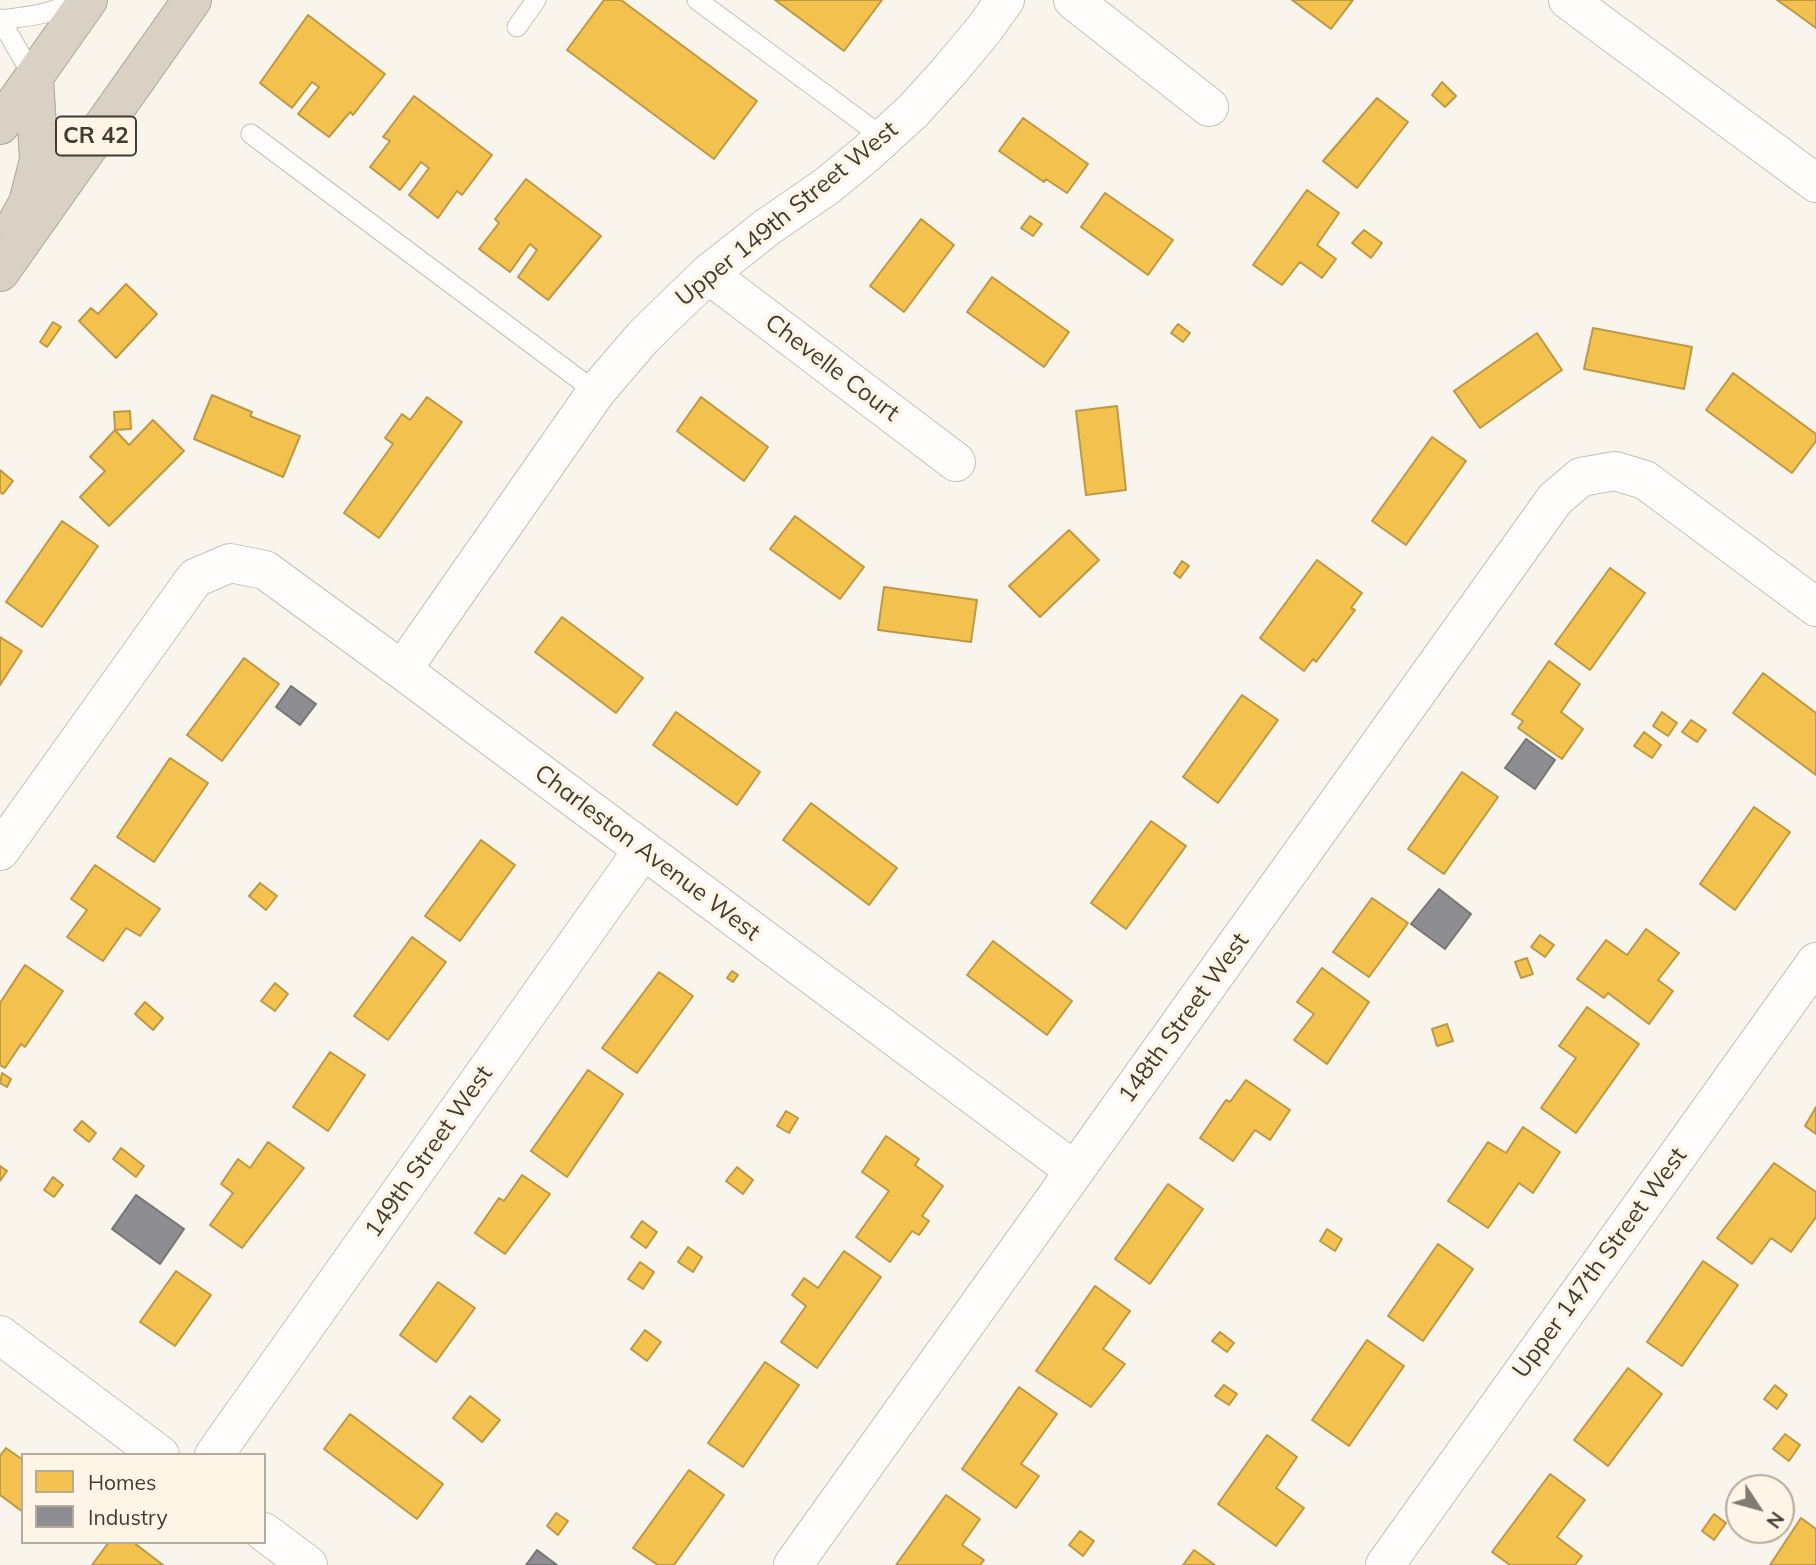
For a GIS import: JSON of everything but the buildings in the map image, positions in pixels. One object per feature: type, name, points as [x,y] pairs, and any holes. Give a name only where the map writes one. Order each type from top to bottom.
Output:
[{"type":"highway","points":[[0,125],[88,0]]},
{"type":"highway","name":"CR 42","points":[[0,272],[192,0]]},
{"type":"highway","points":[[0,252],[27,203],[39,160],[34,78]]},
{"type":"street","name":"Upper 149th Street West","points":[[402,670],[596,392],[643,337],[708,274],[766,228],[827,186],[884,138],[951,69],[1004,0]]},
{"type":"street","points":[[1073,0],[1209,107]]},
{"type":"street","points":[[1568,0],[1816,183]]},
{"type":"street","name":"Chevelle Court","points":[[708,274],[956,462]]},
{"type":"street","name":"148th Street West","points":[[793,1565],[1555,499],[1581,477],[1615,471],[1645,480],[1816,607]]},
{"type":"street","name":"Charleston Avenue West","points":[[0,851],[195,578],[230,563],[265,570],[1075,1171]]},
{"type":"street","name":"149th Street West","points":[[215,1453],[643,850]]},
{"type":"street","name":"Upper 147th Street West","points":[[1385,1565],[1816,962]]},
{"type":"street","points":[[0,1335],[157,1453]]},
{"type":"street","points":[[266,1534],[308,1565]]},
{"type":"lane","points":[[34,78],[0,20],[44,14],[72,0]]},
{"type":"lane","points":[[517,27],[536,0]]},
{"type":"lane","points":[[697,0],[884,138]]},
{"type":"lane","points":[[251,134],[596,392]]}]
